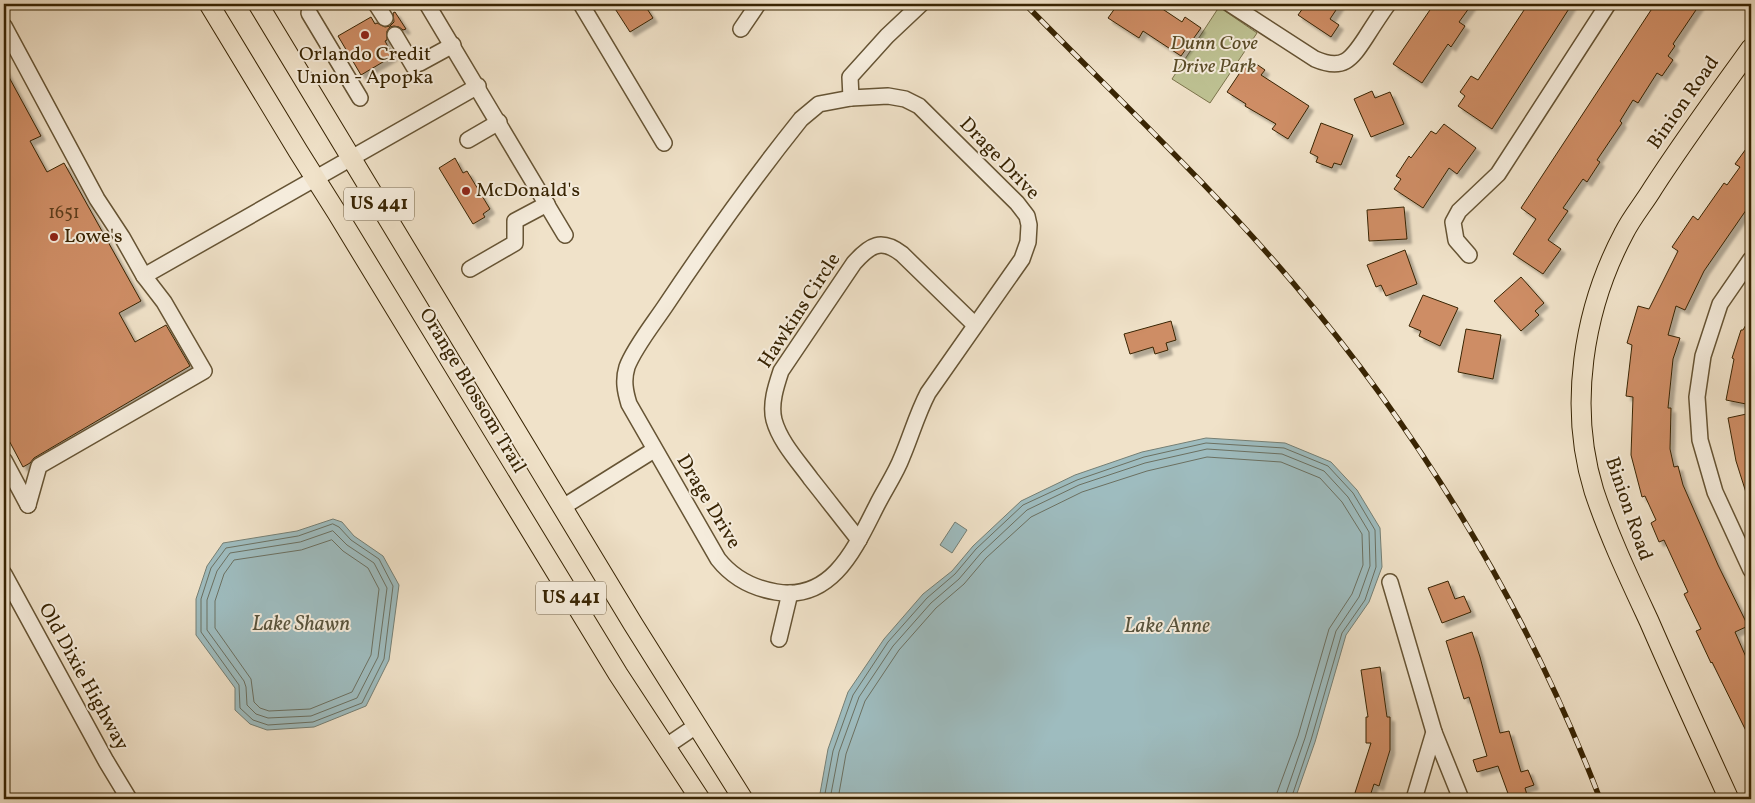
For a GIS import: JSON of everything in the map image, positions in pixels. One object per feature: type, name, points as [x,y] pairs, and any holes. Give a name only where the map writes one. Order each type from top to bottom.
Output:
[{"type":"main road","name":"Orange Blossom Trail","points":[[209,4],[618,674],[664,747],[700,799]]},
{"type":"main road","name":"Orange Blossom Trail","points":[[258,4],[696,726],[743,799]]},
{"type":"main road","name":"Binion Road","points":[[1730,799],[1610,535],[1594,489],[1584,446],[1581,401],[1585,356],[1594,308],[1606,273],[1624,232],[1751,48]]},
{"type":"street","points":[[376,4],[385,18]]},
{"type":"street","points":[[427,4],[478,86],[565,235]]},
{"type":"street","points":[[581,4],[664,143]]},
{"type":"street","points":[[741,29],[758,4]]},
{"type":"street","points":[[851,98],[850,77],[887,36],[921,4]]},
{"type":"street","points":[[1230,4],[1315,59],[1325,64],[1335,65],[1353,57],[1388,4]]},
{"type":"street","points":[[1469,255],[1456,240],[1453,222],[1459,211],[1498,174],[1608,4]]},
{"type":"street","points":[[308,13],[360,98]]},
{"type":"street","points":[[4,26],[97,199],[122,237],[144,276],[164,302],[204,371],[40,466],[28,504],[4,460]]},
{"type":"street","points":[[395,35],[417,65],[452,45]]},
{"type":"street","points":[[144,276],[478,86]]},
{"type":"street","name":"Drage Drive","points":[[888,96],[905,99],[914,103],[1017,203],[1027,216],[1029,234],[1026,249],[1012,273],[924,400],[902,458],[859,540],[845,562],[834,575],[822,584],[810,589],[790,593],[775,592],[755,587],[737,578],[718,559],[629,404],[624,384],[628,365],[684,279],[801,119],[819,104],[851,98],[888,96]]},
{"type":"street","points":[[468,140],[499,122]]},
{"type":"street","points":[[470,269],[515,244],[515,221],[547,204]]},
{"type":"street","name":"Hawkins Circle","points":[[859,540],[792,454],[779,433],[774,419],[773,408],[776,385],[782,371],[854,263],[865,252],[878,244],[888,246],[902,254],[975,325]]},
{"type":"street","points":[[1751,259],[1720,304],[1703,356],[1697,397],[1700,440],[1715,492],[1751,570]]},
{"type":"street","points":[[563,507],[654,450]]},
{"type":"street","name":"Old Dixie Highway","points":[[4,574],[128,799]]},
{"type":"street","points":[[1390,582],[1434,732],[1460,799]]},
{"type":"street","points":[[779,640],[790,593]]},
{"type":"street","points":[[664,747],[696,726]]},
{"type":"street","points":[[1414,799],[1434,732]]},
{"type":"green space","name":"Dunn Cove Drive Park","points":[[1219,7],[1257,33],[1210,103],[1172,79]]},
{"type":"water","name":"Lake Anne","points":[[1206,438],[1285,443],[1331,462],[1357,490],[1380,528],[1382,567],[1369,602],[1346,635],[1315,742],[1295,799],[819,799],[828,749],[848,692],[884,639],[923,594],[952,571],[973,546],[1021,501],[1075,475],[1142,452]]},
{"type":"water","name":"Lake Shawn","points":[[333,519],[342,522],[354,536],[383,556],[399,585],[389,660],[366,706],[314,727],[267,730],[250,724],[235,710],[235,688],[196,635],[196,599],[207,566],[223,543],[297,531]]},
{"type":"water","points":[[955,522],[967,530],[952,553],[940,545]]},
{"type":"building","points":[[612,4],[644,4],[653,18],[630,32]]},
{"type":"building","points":[[1118,4],[1155,4],[1182,22],[1185,17],[1201,28],[1181,56],[1143,31],[1139,38],[1108,18]]},
{"type":"building","points":[[1306,4],[1340,4],[1330,19],[1339,25],[1331,37],[1298,15]]},
{"type":"building","points":[[1434,4],[1472,4],[1459,22],[1465,26],[1451,47],[1448,44],[1422,83],[1393,64]]},
{"type":"building","points":[[1528,4],[1572,4],[1492,129],[1458,106],[1465,96],[1460,92],[1471,76],[1478,80]]},
{"type":"building","points":[[1655,4],[1700,4],[1673,44],[1675,46],[1668,56],[1673,60],[1662,76],[1657,73],[1638,103],[1633,100],[1620,121],[1622,123],[1597,160],[1600,162],[1587,182],[1583,179],[1563,208],[1568,211],[1548,240],[1561,249],[1543,274],[1513,254],[1536,219],[1521,208]]},
{"type":"building","points":[[395,12],[406,29],[403,30],[394,26],[390,27],[387,31],[387,40],[385,41],[393,56],[361,75],[338,36],[371,17],[375,24],[377,23],[385,27],[390,26],[394,22],[393,13]]},
{"type":"building","points":[[1249,59],[1265,70],[1261,75],[1309,106],[1288,139],[1272,129],[1276,124],[1245,106],[1246,104],[1227,92]]},
{"type":"building","name":"Lowe's","points":[[4,68],[41,136],[30,141],[47,172],[64,163],[141,301],[119,313],[135,342],[166,325],[190,366],[34,458],[23,467],[4,431]]},
{"type":"building","points":[[1372,91],[1375,98],[1390,92],[1404,124],[1371,137],[1354,99]]},
{"type":"building","points":[[1321,123],[1353,135],[1341,165],[1334,163],[1332,168],[1316,162],[1318,157],[1310,153]]},
{"type":"building","points":[[1444,124],[1476,148],[1457,174],[1449,168],[1423,208],[1394,189],[1401,179],[1396,176],[1409,156],[1411,158],[1431,131],[1436,134]]},
{"type":"building","points":[[1751,142],[1751,203],[1704,271],[1685,310],[1676,306],[1668,335],[1680,338],[1673,359],[1668,408],[1671,408],[1670,449],[1674,467],[1678,466],[1683,485],[1718,565],[1748,626],[1735,632],[1746,657],[1751,655],[1751,741],[1696,631],[1701,629],[1684,594],[1688,592],[1664,540],[1659,542],[1651,523],[1656,520],[1645,496],[1642,497],[1631,455],[1633,397],[1626,396],[1632,345],[1627,343],[1638,306],[1649,309],[1678,251],[1672,247],[1693,216],[1698,220],[1724,183],[1727,185],[1740,167],[1735,164]]},
{"type":"building","name":"McDonald's","points":[[455,158],[463,173],[467,171],[490,209],[483,214],[485,217],[473,224],[439,168]]},
{"type":"building","points":[[1404,207],[1407,239],[1369,241],[1367,210]]},
{"type":"building","points":[[1405,250],[1417,284],[1386,296],[1381,285],[1376,287],[1367,265]]},
{"type":"building","points":[[1521,277],[1544,303],[1535,311],[1539,315],[1521,331],[1494,301]]},
{"type":"building","points":[[1423,295],[1458,308],[1440,346],[1419,336],[1421,331],[1409,326]]},
{"type":"building","points":[[1751,316],[1751,405],[1726,400],[1734,359],[1732,358],[1741,330],[1743,330]]},
{"type":"building","points":[[1171,321],[1176,340],[1166,343],[1168,350],[1155,354],[1153,347],[1130,354],[1124,334]]},
{"type":"building","points":[[1466,329],[1501,335],[1493,379],[1458,372]]},
{"type":"building","points":[[1751,413],[1751,502],[1749,502],[1736,461],[1728,418]]},
{"type":"building","points":[[1448,581],[1455,599],[1464,596],[1471,612],[1442,623],[1428,588]]},
{"type":"building","points":[[1472,632],[1500,733],[1509,731],[1521,772],[1528,770],[1534,785],[1525,788],[1527,795],[1516,799],[1510,799],[1498,766],[1477,772],[1473,760],[1487,756],[1469,697],[1464,699],[1446,641]]},
{"type":"building","points":[[1380,667],[1387,717],[1390,717],[1390,750],[1379,786],[1374,784],[1369,799],[1353,799],[1371,743],[1366,743],[1366,717],[1368,717],[1361,670]]},
{"type":"railway","points":[[1025,4],[1230,212],[1294,284],[1387,403],[1469,529],[1506,594],[1572,729],[1600,799]]},
{"type":"place","name":"Orlando Credit Union - Apopka","points":[[365,35]]},
{"type":"place","name":"McDonald's","points":[[466,191]]},
{"type":"place","name":"Lowe's","points":[[54,237]]}]
